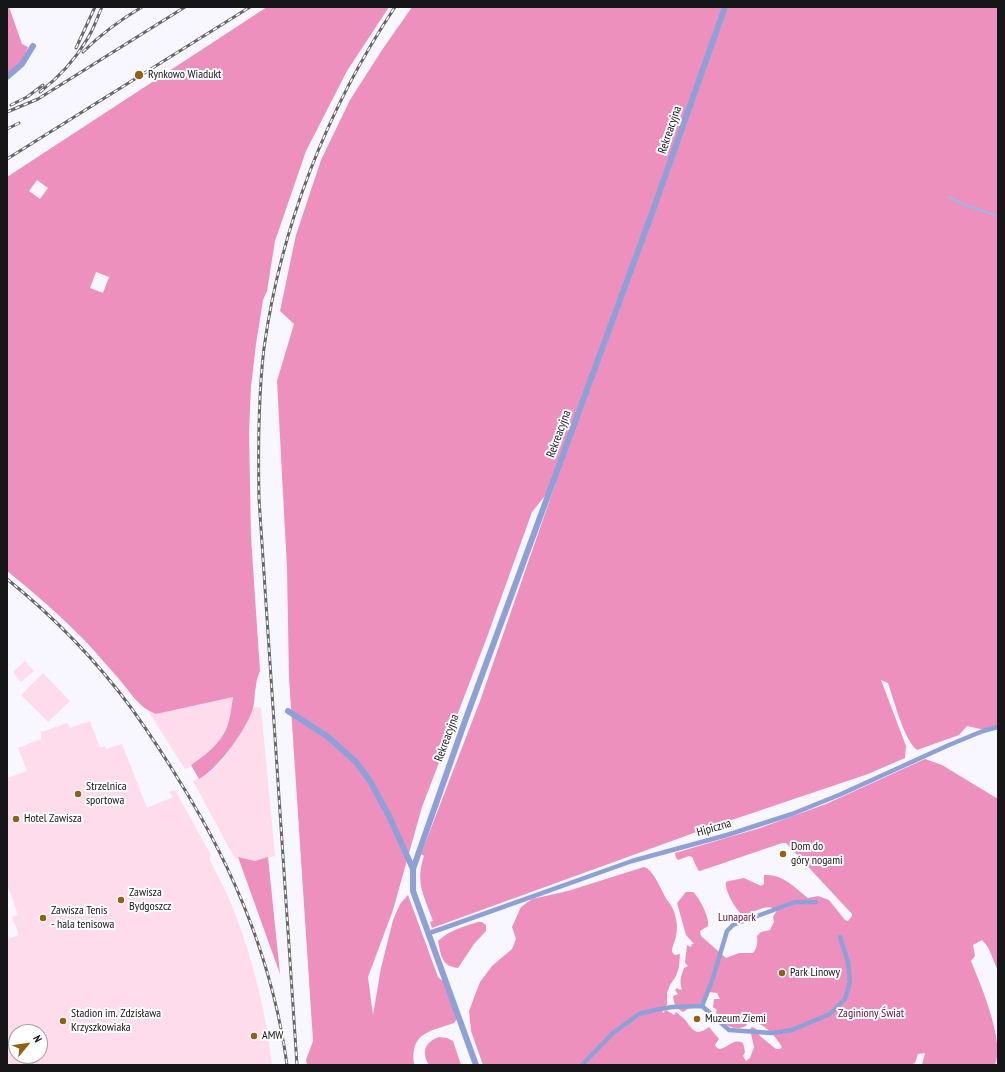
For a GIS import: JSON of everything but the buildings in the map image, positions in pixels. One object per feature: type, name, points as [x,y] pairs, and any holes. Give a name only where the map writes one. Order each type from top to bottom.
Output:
[{"type":"street","name":"Rekreacyjna","points":[[476,1065],[413,891],[413,869],[465,721],[652,213],[725,7]]},
{"type":"street","points":[[7,77],[22,64],[33,46]]},
{"type":"street","name":"Rekreacyjna","points":[[288,711],[327,736],[356,762],[370,781],[389,816],[413,869]]},
{"type":"street","name":"Hipiczna","points":[[429,933],[632,861],[727,835],[792,814],[839,795],[949,745],[983,731],[998,727]]},
{"type":"street","points":[[702,1006],[712,981],[727,931],[733,925],[795,902],[816,902]]},
{"type":"street","points":[[582,1065],[613,1033],[639,1014],[655,1010],[672,1007],[702,1006],[730,1030],[772,1033],[792,1030],[830,1014],[845,999],[850,982],[848,962],[840,937]]},
{"type":"shaded area","points":[[25,661],[34,671],[21,682],[13,672]]},
{"type":"shaded area","points":[[43,673],[70,701],[48,722],[21,695]]},
{"type":"shaded area","points":[[233,696],[232,713],[225,733],[219,742],[190,767],[185,769],[148,711],[156,714]]},
{"type":"shaded area","points":[[253,708],[261,708],[275,856],[255,861],[238,857],[235,859],[193,781],[210,773],[224,758]]},
{"type":"shaded area","name":"Zawisza Bydgoszcz","points":[[90,721],[100,748],[105,746],[106,749],[122,744],[147,808],[173,797],[169,792],[175,790],[211,855],[209,858],[230,901],[242,934],[258,989],[272,1065],[7,1065],[7,939],[19,935],[12,917],[18,915],[7,884],[7,778],[27,771],[18,748],[41,739],[41,732],[67,723],[70,728]]},
{"type":"green space","points":[[7,7],[9,7],[22,44],[28,47],[20,62],[7,73]]},
{"type":"green space","points":[[267,7],[389,7],[347,71],[306,151],[275,241],[267,291],[263,300],[256,344],[251,387],[249,432],[251,537],[260,671],[256,682],[253,708],[245,727],[223,758],[207,774],[199,779],[191,765],[214,747],[224,734],[229,722],[233,697],[156,714],[150,711],[136,700],[93,649],[69,625],[39,597],[7,571],[7,177]],"holes":[[[37,180],[48,188],[40,199],[29,191]],[[96,272],[109,277],[103,293],[90,288]]]},
{"type":"green space","points":[[412,7],[998,7],[998,729],[985,730],[967,726],[959,735],[917,750],[912,745],[904,729],[888,683],[881,680],[906,746],[905,758],[868,774],[702,830],[432,928],[430,922],[433,921],[422,889],[420,874],[424,856],[421,854],[480,701],[556,482],[532,512],[487,637],[422,807],[393,910],[368,977],[373,1015],[381,968],[393,920],[400,904],[408,895],[438,977],[444,982],[457,1019],[454,1023],[429,1032],[418,1040],[415,1046],[414,1065],[307,1065],[306,1060],[313,1041],[289,678],[287,568],[277,381],[294,324],[280,311],[296,235],[321,160],[350,100]]},
{"type":"green space","name":"Zaginiony Świat","points":[[925,759],[942,765],[998,799],[998,971],[988,947],[982,940],[973,945],[975,956],[971,961],[986,999],[994,1028],[997,1042],[995,1065],[922,1065],[925,1053],[918,1054],[915,1063],[910,1065],[483,1065],[471,1031],[469,1011],[480,982],[492,966],[512,949],[516,939],[512,927],[521,907],[532,899],[568,891],[644,867],[651,872],[657,881],[672,907],[677,922],[676,938],[672,952],[675,955],[680,954],[679,967],[667,993],[667,1005],[662,1009],[663,1013],[666,1010],[674,1015],[676,1012],[684,1018],[695,1031],[698,1032],[701,1032],[709,1027],[719,1039],[715,1045],[717,1048],[723,1048],[734,1042],[743,1043],[745,1052],[743,1056],[746,1061],[750,1058],[754,1047],[750,1029],[752,1027],[755,1028],[760,1036],[776,1049],[780,1049],[782,1047],[772,1034],[765,1027],[756,1022],[751,1020],[746,1026],[737,1028],[728,1026],[721,1021],[716,1013],[717,1010],[713,1007],[714,999],[720,999],[717,993],[709,992],[699,1006],[691,1007],[683,1012],[676,1006],[673,996],[678,994],[675,990],[677,988],[680,990],[682,989],[681,976],[684,968],[688,966],[685,963],[687,945],[691,947],[692,944],[694,944],[686,935],[677,903],[686,892],[693,892],[704,908],[708,922],[708,926],[700,931],[701,936],[726,958],[739,953],[753,953],[757,945],[757,936],[761,932],[770,930],[774,922],[773,917],[777,910],[769,907],[743,916],[731,900],[726,882],[744,878],[761,886],[764,884],[764,875],[771,875],[788,882],[808,898],[818,896],[829,900],[845,920],[848,921],[852,914],[786,843],[782,843],[700,871],[698,870],[692,857],[689,856],[678,860],[675,853],[760,828],[826,804]]},
{"type":"green space","points":[[238,857],[255,861],[268,857],[280,974]]},
{"type":"green space","points":[[482,922],[486,925],[486,931],[474,944],[458,968],[448,965],[443,959],[438,941],[452,931]]},
{"type":"green space","points":[[439,1037],[447,1038],[453,1041],[461,1065],[429,1065],[425,1056],[426,1048],[430,1042]]},
{"type":"waterway","points":[[949,197],[965,205],[998,216]]},
{"type":"railway","points":[[76,48],[95,7]]},
{"type":"railway","points":[[40,92],[71,62],[91,33],[102,7]]},
{"type":"railway","points":[[83,52],[111,28],[142,7]]},
{"type":"railway","points":[[7,112],[38,99],[185,7]]},
{"type":"railway","points":[[7,159],[250,7]]},
{"type":"railway","points":[[297,1065],[259,499],[259,423],[262,367],[272,303],[282,258],[295,213],[310,170],[348,86],[395,7]]},
{"type":"railway","points":[[11,105],[27,97],[43,85]]},
{"type":"railway","points":[[7,129],[19,123]]},
{"type":"railway","points":[[7,579],[58,624],[104,673],[132,709],[157,745],[200,815],[218,849],[249,918],[272,990],[281,1027],[287,1065]]},
{"type":"place","name":"Rynkowo Wiadukt","points":[[139,75]]},
{"type":"place","name":"Strzelnica sportowa","points":[[78,794]]},
{"type":"place","name":"Hotel Zawisza","points":[[16,819]]},
{"type":"place","name":"Dom do góry nogami","points":[[783,854]]},
{"type":"place","name":"Zawisza Bydgoszcz","points":[[121,900]]},
{"type":"place","name":"Zawisza Tenis - hala tenisowa","points":[[43,918]]},
{"type":"place","name":"Park Linowy","points":[[782,973]]},
{"type":"place","name":"Muzeum Ziemi","points":[[697,1019]]},
{"type":"place","name":"Stadion im. Zdzisława Krzyszkowiaka","points":[[63,1021]]},
{"type":"place","name":"AMW","points":[[254,1036]]},
{"type":"park label","name":"Lunapark","points":[[737,918]]}]
